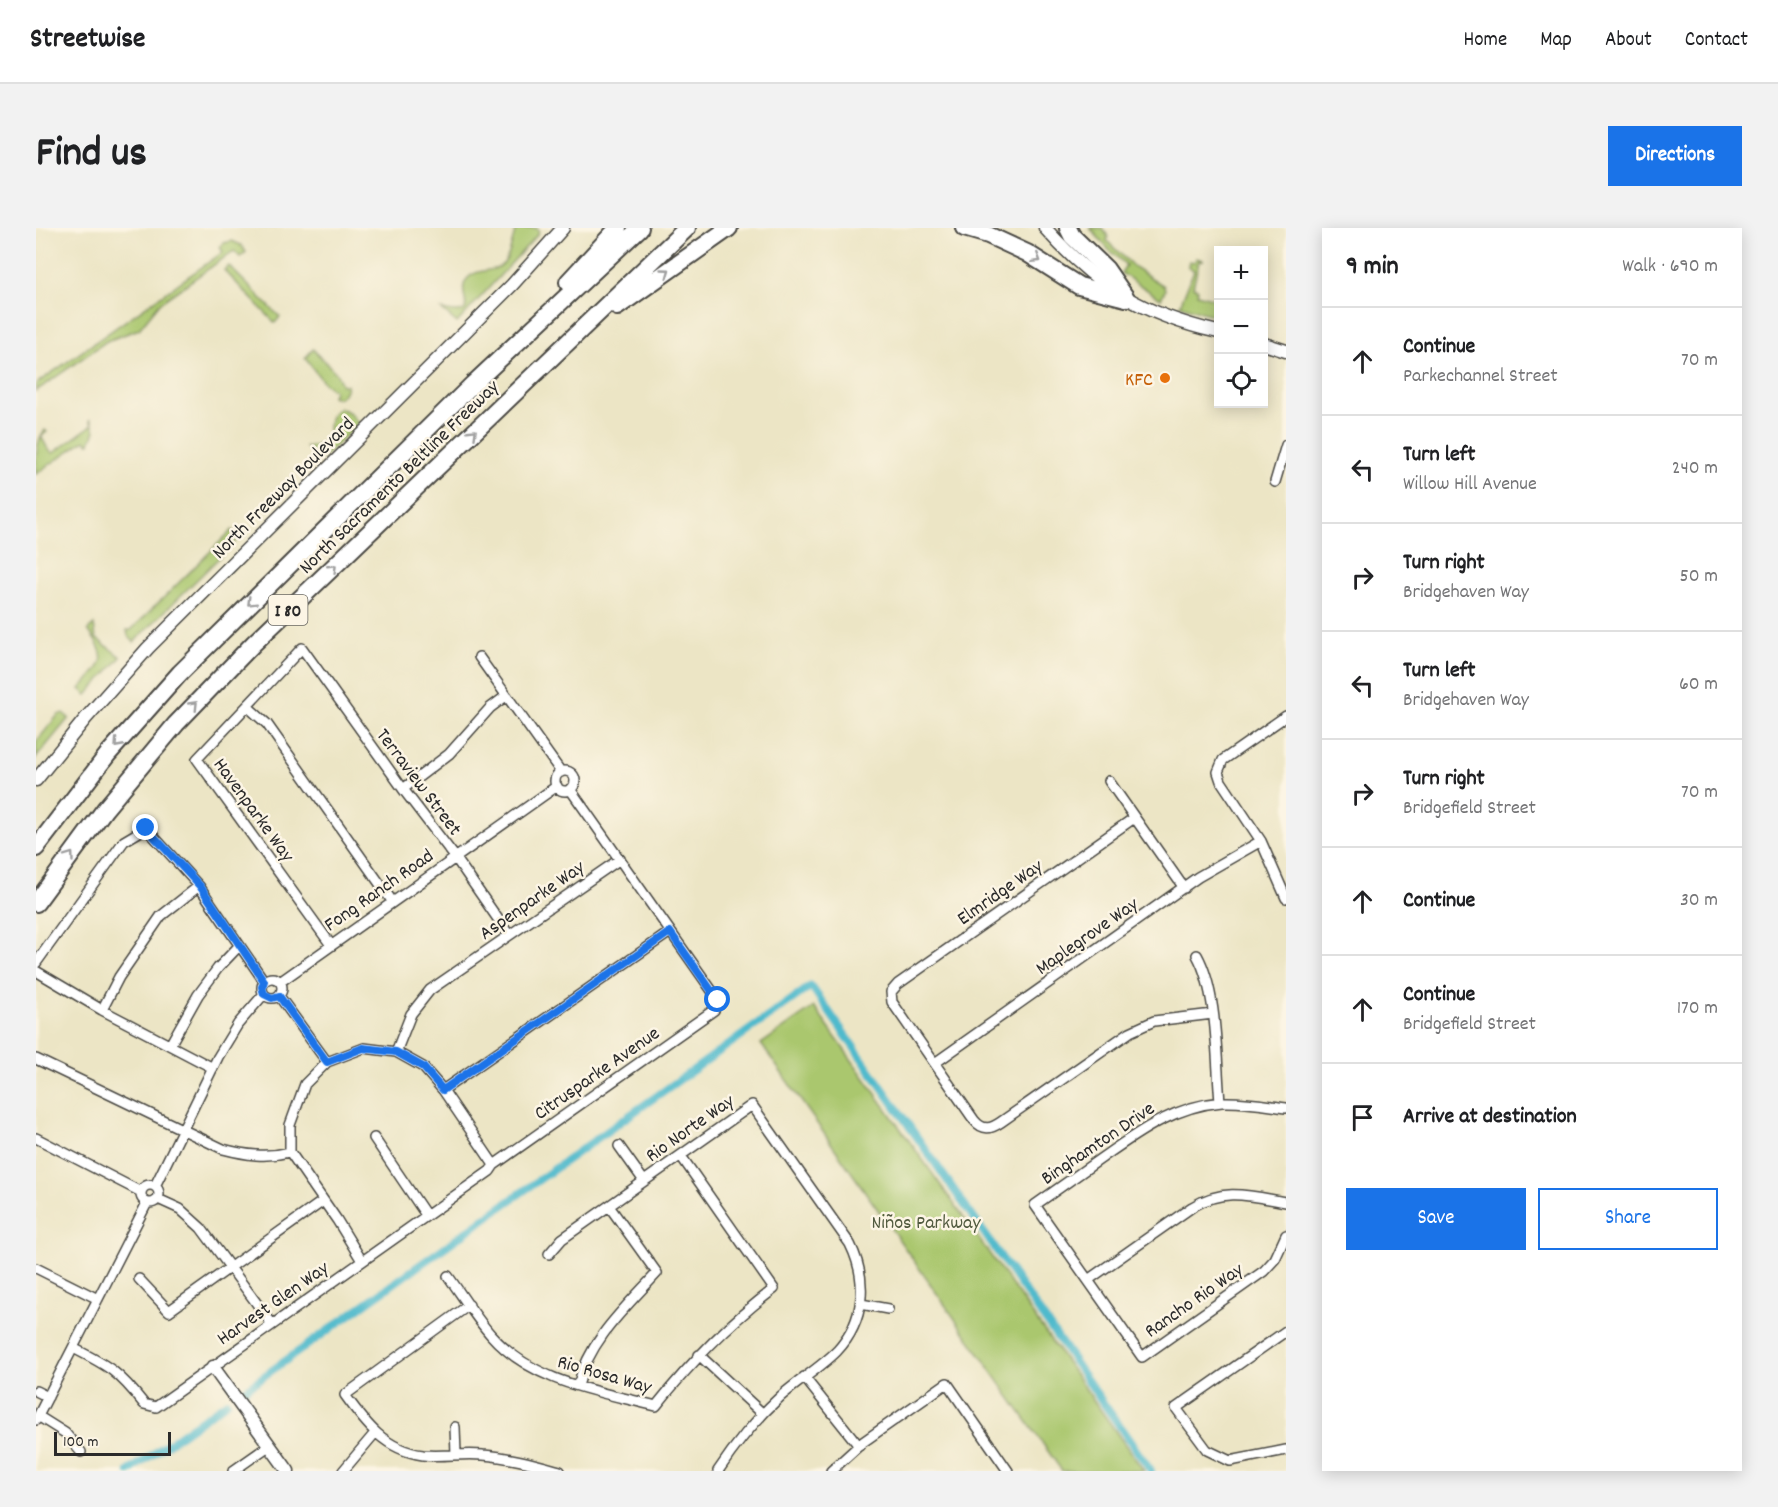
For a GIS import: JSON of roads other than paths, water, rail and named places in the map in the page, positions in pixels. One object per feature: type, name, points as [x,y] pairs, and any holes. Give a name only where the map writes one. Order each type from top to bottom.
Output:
[{"type":"highway","points":[[473,384],[618,228]]},
{"type":"highway","name":"North Sacramento Beltline Freeway","points":[[36,848],[108,754],[180,672],[473,384],[640,228]]},
{"type":"highway","name":"North Sacramento Beltline Freeway","points":[[36,903],[105,809],[176,724],[254,643],[687,228]]},
{"type":"highway","points":[[568,343],[729,228]]},
{"type":"highway","points":[[964,228],[988,235],[1027,253],[1079,286],[1126,298]]},
{"type":"highway","points":[[1068,228],[1072,236],[1106,269],[1126,298]]},
{"type":"street","name":"North Freeway Boulevard","points":[[36,780],[86,718],[148,648],[503,293],[563,228]]},
{"type":"street","points":[[1045,228],[1089,273],[1126,298],[1165,317],[1214,331]]},
{"type":"street","points":[[1268,346],[1286,351]]},
{"type":"street","points":[[1275,482],[1286,445]]},
{"type":"street","name":"Havenparke Way","points":[[302,648],[197,759],[331,945]]},
{"type":"street","name":"Terraview Street","points":[[302,648],[509,936]]},
{"type":"street","points":[[479,657],[561,772]]},
{"type":"street","points":[[403,789],[448,754],[490,708],[506,696]]},
{"type":"street","points":[[247,706],[267,724],[392,901]]},
{"type":"street","points":[[1286,716],[1223,760],[1218,767],[1218,777],[1260,841],[1286,898]]},
{"type":"street","points":[[561,772],[572,775],[574,784],[570,789],[561,790],[556,786],[556,777],[561,772]]},
{"type":"street","points":[[1109,781],[1184,888]]},
{"type":"street","name":"Fong Ranch Road","points":[[280,982],[556,786]]},
{"type":"street","points":[[443,1090],[670,932],[570,789]]},
{"type":"street","name":"Elmridge Way","points":[[935,1063],[895,1007],[891,992],[898,984],[1134,818]]},
{"type":"street","points":[[36,963],[124,841],[146,828],[200,886],[264,981]]},
{"type":"street","name":"Maplegrove Way","points":[[935,1063],[1213,868],[1260,841]]},
{"type":"street","name":"Aspenparke Way","points":[[396,1052],[411,1014],[430,990],[620,859]]},
{"type":"street","points":[[102,1010],[119,977],[162,915],[200,886]]},
{"type":"street","name":"Citrusparke Avenue","points":[[494,1165],[708,1015],[717,1004],[715,995],[670,932]]},
{"type":"street","points":[[170,1045],[198,995],[218,968],[239,946]]},
{"type":"street","points":[[1197,955],[1207,977],[1220,1102]]},
{"type":"street","points":[[36,971],[102,1010],[213,1068]]},
{"type":"street","points":[[264,981],[274,978],[280,982],[282,988],[279,996]]},
{"type":"street","points":[[264,981],[262,987],[264,994],[272,998],[279,996]]},
{"type":"street","points":[[155,1186],[213,1068],[238,1024],[264,994]]},
{"type":"street","points":[[279,996],[327,1062]]},
{"type":"street","points":[[935,1063],[977,1124],[986,1128],[996,1126],[1137,1028],[1170,1018],[1212,1014]]},
{"type":"street","points":[[362,1261],[290,1152],[291,1125],[305,1084],[327,1062],[363,1048],[396,1052],[423,1067],[443,1090],[494,1165]]},
{"type":"street","points":[[36,1059],[223,1149],[250,1156],[275,1156],[290,1152]]},
{"type":"street","name":"Binghamton Drive","points":[[1035,1204],[1151,1124],[1184,1110],[1220,1102],[1245,1102],[1286,1108]]},
{"type":"street","name":"Rio Norte Way","points":[[549,1254],[562,1239],[752,1105],[850,1244],[861,1280],[861,1304]]},
{"type":"street","points":[[36,1138],[141,1192]]},
{"type":"street","points":[[374,1138],[426,1215]]},
{"type":"street","points":[[619,1146],[644,1181]]},
{"type":"street","points":[[681,1156],[774,1288],[737,1318],[699,1355],[763,1414]]},
{"type":"street","name":"Harvest Glen Way","points":[[73,1348],[114,1370],[144,1404],[156,1407],[490,1171],[494,1165]]},
{"type":"street","points":[[145,1186],[155,1186],[159,1192],[158,1199],[153,1203],[147,1203],[142,1199],[141,1192],[145,1186]]},
{"type":"street","points":[[1088,1280],[1192,1206],[1207,1198],[1230,1194],[1286,1202]]},
{"type":"street","points":[[158,1199],[180,1209],[192,1219],[272,1324]]},
{"type":"street","points":[[139,1279],[169,1311],[323,1201]]},
{"type":"street","points":[[81,1452],[64,1433],[37,1418],[147,1203]]},
{"type":"street","name":"Rancho Rio Way","points":[[1035,1204],[1142,1357],[1263,1271],[1275,1259],[1286,1235]]},
{"type":"street","points":[[578,1386],[590,1352],[612,1323],[657,1273],[609,1206]]},
{"type":"street","points":[[36,1268],[98,1299]]},
{"type":"street","name":"Rio Rosa Way","points":[[448,1276],[491,1335],[515,1358],[544,1374],[578,1386],[656,1406],[699,1355]]},
{"type":"street","points":[[718,1471],[736,1444],[763,1414],[845,1341],[861,1304],[888,1309]]},
{"type":"street","points":[[469,1305],[345,1395],[375,1433],[388,1443],[411,1452],[429,1455],[500,1457],[560,1471]]},
{"type":"street","points":[[1286,1331],[1176,1408],[1207,1450],[1230,1461],[1286,1450]]},
{"type":"street","points":[[213,1366],[288,1471]]},
{"type":"street","points":[[804,1377],[859,1446]]},
{"type":"street","points":[[831,1471],[859,1446],[947,1383],[1008,1471]]},
{"type":"street","points":[[36,1391],[48,1397]]},
{"type":"street","points":[[455,1427],[456,1454]]},
{"type":"street","points":[[343,1471],[375,1433]]},
{"type":"street","points":[[233,1471],[270,1444]]},
{"type":"waterway","points":[[243,1391],[811,986],[1151,1471]]},
{"type":"waterway","points":[[129,1471],[227,1402]]},
{"type":"place","name":"KFC","points":[[1165,378]]},
{"type":"park label","name":"Niños Parkway","points":[[926,1221]]}]
